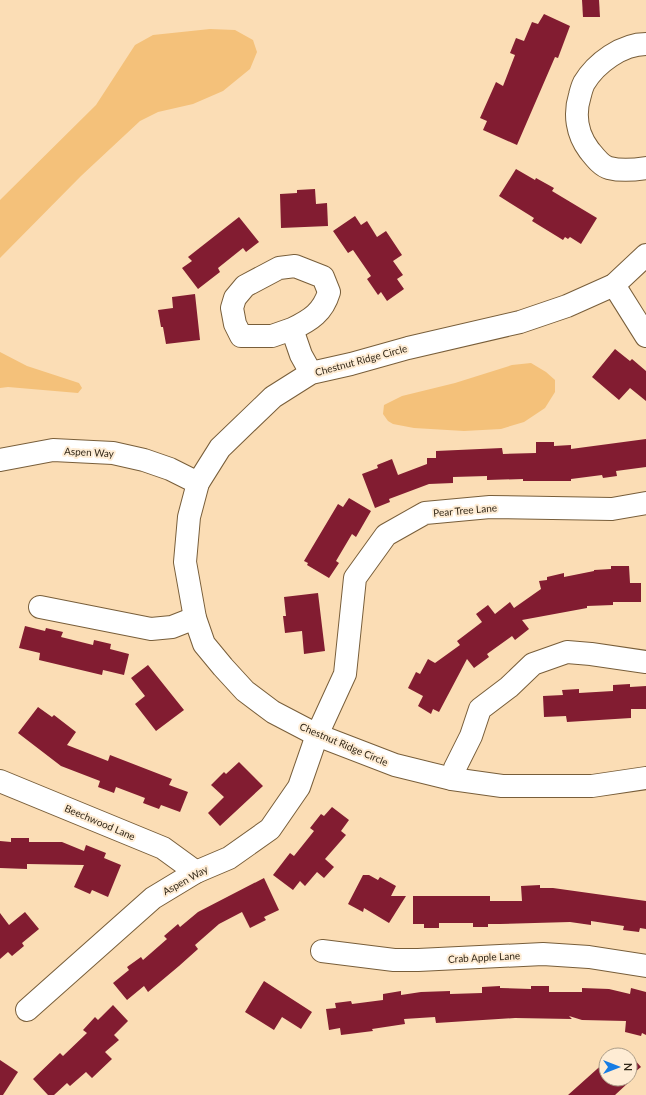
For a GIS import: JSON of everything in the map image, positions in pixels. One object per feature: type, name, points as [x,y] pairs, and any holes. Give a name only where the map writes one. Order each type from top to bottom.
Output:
[{"type":"street","points":[[646,44],[636,44],[618,51],[599,65],[583,84],[577,105],[578,128],[583,142],[596,159],[608,168],[631,170],[646,168]]},
{"type":"street","name":"Chestnut Ridge Circle","points":[[646,255],[614,285],[567,306],[520,322],[408,348],[351,364],[311,373],[273,397],[220,448],[198,483],[189,517],[185,562],[195,618],[204,644],[223,668],[245,691],[273,712],[317,735],[395,765],[452,779],[502,786],[592,786],[646,778]]},
{"type":"street","points":[[614,285],[646,336]]},
{"type":"street","points":[[292,329],[301,355],[311,373]]},
{"type":"street","name":"Aspen Way","points":[[0,460],[54,450],[113,453],[144,460],[170,469],[198,483]]},
{"type":"street","name":"Pear Tree Lane","points":[[317,735],[345,674],[355,578],[386,535],[425,514],[490,507],[612,509],[646,503]]},
{"type":"street","points":[[40,607],[151,629],[172,627],[195,618]]},
{"type":"street","points":[[452,779],[455,768],[471,736],[480,709],[509,687],[533,664],[567,652],[646,662]]},
{"type":"street","name":"Aspen Way","points":[[27,1010],[153,898],[196,872],[229,858],[270,829],[299,787],[317,735]]},
{"type":"street","name":"Beechwood Lane","points":[[0,781],[163,848],[196,872]]},
{"type":"street","name":"Crab Apple Lane","points":[[322,951],[394,960],[543,954],[589,957],[646,966]]},
{"type":"shaded area","points":[[210,29],[235,30],[253,40],[257,52],[250,69],[223,91],[193,104],[158,112],[140,121],[81,176],[0,258],[0,200],[96,105],[135,45],[153,35]]},
{"type":"shaded area","points":[[0,352],[27,366],[79,383],[82,388],[78,393],[8,387],[0,388]]},
{"type":"shaded area","points":[[531,363],[546,372],[555,380],[555,392],[545,408],[524,422],[501,429],[464,431],[414,428],[393,424],[388,421],[383,414],[384,405],[402,396],[455,383],[512,365]]},
{"type":"building","points":[[582,0],[599,0],[600,17],[583,17]]},
{"type":"building","points":[[544,14],[570,26],[558,58],[555,57],[517,145],[483,130],[487,121],[480,118],[496,82],[503,86],[515,55],[510,53],[516,38],[524,41],[532,22],[538,24]]},
{"type":"building","points":[[516,169],[535,180],[536,178],[554,188],[552,191],[597,218],[581,244],[570,237],[568,239],[565,237],[563,240],[532,221],[534,218],[499,196]]},
{"type":"building","points":[[315,189],[316,204],[327,203],[328,226],[281,228],[280,194],[297,193],[297,190]]},
{"type":"building","points":[[355,216],[361,225],[367,221],[377,237],[386,231],[402,255],[393,261],[403,275],[397,279],[404,289],[387,301],[381,292],[378,295],[367,279],[371,276],[353,250],[348,253],[333,231]]},
{"type":"building","points":[[239,217],[259,242],[246,252],[243,248],[218,268],[220,272],[198,289],[182,268],[192,261],[188,257]]},
{"type":"building","points":[[195,294],[200,340],[166,344],[158,310],[173,308],[172,297]]},
{"type":"building","points":[[615,349],[630,361],[632,359],[646,371],[646,401],[630,388],[619,400],[592,377]]},
{"type":"building","points":[[646,439],[646,467],[616,471],[617,476],[603,478],[602,475],[571,479],[571,481],[523,481],[523,479],[487,480],[487,476],[453,477],[453,483],[429,484],[389,499],[390,502],[375,508],[362,474],[378,468],[377,465],[392,459],[398,475],[427,464],[427,458],[436,458],[436,451],[502,448],[503,454],[536,453],[536,442],[554,442],[554,446],[571,445],[571,449]]},
{"type":"building","points":[[349,498],[371,511],[356,537],[352,534],[336,561],[339,563],[329,578],[307,565],[308,563],[304,561],[338,504],[343,507]]},
{"type":"building","points":[[611,566],[629,566],[630,583],[641,583],[641,602],[613,602],[613,605],[587,606],[587,608],[522,620],[529,629],[515,640],[512,636],[487,654],[489,657],[474,668],[467,659],[439,712],[433,709],[431,714],[418,706],[423,696],[408,688],[416,672],[420,674],[428,659],[435,663],[460,645],[457,641],[482,622],[476,614],[488,605],[495,614],[510,602],[514,608],[541,589],[539,581],[547,580],[547,577],[564,573],[564,577],[594,570],[611,569]]},
{"type":"building","points":[[318,593],[325,651],[304,654],[302,631],[285,633],[283,616],[286,616],[284,597]]},
{"type":"building","points":[[25,626],[45,631],[46,628],[63,632],[61,637],[93,645],[94,640],[111,644],[110,649],[129,654],[124,675],[103,670],[102,675],[39,660],[40,653],[19,648]]},
{"type":"building","points":[[148,665],[184,710],[156,731],[135,704],[145,696],[131,678]]},
{"type":"building","points":[[630,684],[630,687],[646,686],[646,709],[631,709],[631,718],[567,722],[566,716],[544,717],[543,696],[563,695],[562,690],[579,689],[579,693],[613,691],[613,685]]},
{"type":"building","points":[[38,707],[52,717],[54,715],[76,732],[67,745],[108,761],[110,755],[172,779],[169,785],[188,792],[180,812],[161,805],[159,809],[143,803],[145,798],[116,787],[114,793],[98,787],[100,781],[61,766],[18,733]]},
{"type":"building","points":[[239,762],[263,786],[220,826],[208,813],[224,797],[211,785],[224,772],[226,774]]},
{"type":"building","points":[[332,807],[349,820],[341,831],[346,835],[325,859],[334,867],[324,878],[317,872],[305,886],[300,881],[293,890],[273,875],[290,853],[294,856],[314,831],[310,828],[321,814],[324,816]]},
{"type":"building","points":[[11,838],[29,838],[29,842],[62,842],[84,851],[86,845],[106,853],[104,858],[121,865],[108,897],[92,890],[90,894],[74,887],[84,865],[27,864],[27,869],[0,868],[0,841],[11,842]]},
{"type":"building","points":[[363,875],[369,875],[378,880],[380,877],[396,886],[391,896],[406,896],[389,923],[364,908],[363,912],[348,904]]},
{"type":"building","points":[[264,878],[279,910],[264,917],[266,920],[250,928],[242,912],[219,924],[195,945],[198,949],[148,992],[144,986],[127,1000],[113,983],[129,970],[127,967],[141,957],[143,960],[167,939],[164,936],[178,924],[180,927],[198,912]]},
{"type":"building","points":[[540,885],[540,888],[553,888],[646,901],[646,929],[640,928],[639,932],[623,930],[624,926],[591,921],[591,925],[570,922],[488,924],[488,927],[473,927],[473,923],[439,923],[439,928],[424,928],[424,924],[413,924],[413,896],[490,896],[490,901],[522,901],[521,886]]},
{"type":"building","points":[[25,912],[39,929],[22,943],[24,946],[12,956],[8,952],[0,959],[0,913],[9,925]]},
{"type":"building","points":[[264,981],[312,1012],[301,1029],[282,1017],[274,1030],[245,1012]]},
{"type":"building","points":[[500,986],[500,988],[531,989],[531,986],[549,986],[549,992],[582,992],[582,988],[609,989],[630,994],[631,988],[646,992],[646,1035],[642,1033],[641,1036],[625,1032],[626,1021],[582,1020],[569,1016],[572,1019],[515,1018],[436,1023],[435,1017],[404,1019],[405,1024],[372,1029],[373,1031],[341,1035],[340,1028],[329,1030],[326,1009],[336,1008],[335,1003],[351,1001],[352,1004],[383,1000],[383,994],[401,991],[401,995],[421,992],[450,991],[450,994],[482,993],[482,987]]},
{"type":"building","points":[[113,1005],[128,1021],[114,1035],[119,1040],[105,1052],[112,1059],[92,1078],[86,1072],[70,1086],[67,1083],[54,1095],[48,1095],[33,1079],[60,1053],[63,1056],[87,1033],[83,1030],[95,1017],[98,1020]]},
{"type":"building","points":[[0,1060],[18,1072],[3,1095],[0,1095]]},
{"type":"building","points":[[598,1068],[598,1087],[624,1087],[615,1095],[568,1095]]}]
